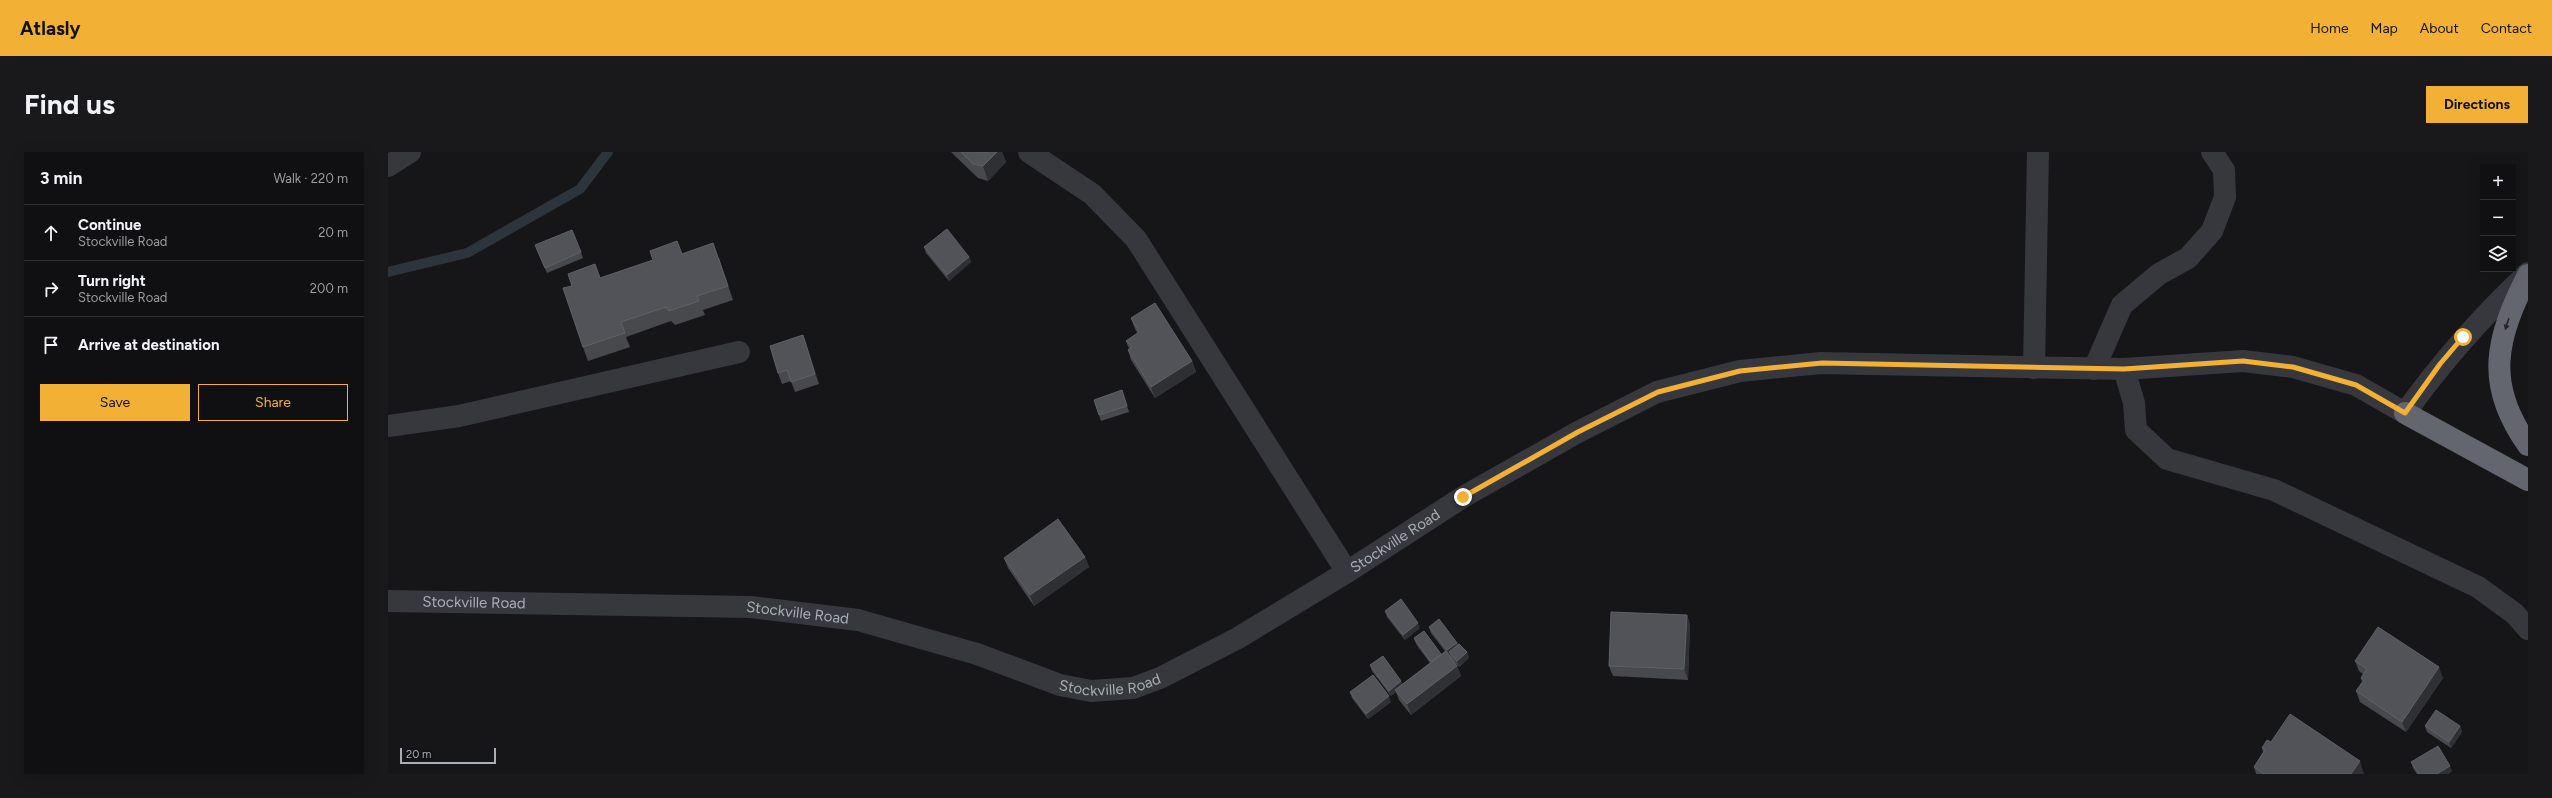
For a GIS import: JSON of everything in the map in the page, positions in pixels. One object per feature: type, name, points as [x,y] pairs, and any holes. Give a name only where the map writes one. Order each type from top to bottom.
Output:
[{"type":"highway","points":[[2528,274],[2514,303],[2498,364],[2502,396],[2528,445]]},
{"type":"highway","points":[[2405,413],[2528,480]]},
{"type":"street","points":[[388,166],[410,152]]},
{"type":"street","points":[[1029,152],[1092,194],[1136,239],[1348,572]]},
{"type":"street","points":[[2034,368],[2038,152]]},
{"type":"street","points":[[2094,368],[2122,305],[2159,274],[2188,258],[2212,231],[2225,197],[2224,170],[2212,152]]},
{"type":"street","points":[[2405,413],[2440,364],[2463,337],[2528,274]]},
{"type":"street","points":[[388,426],[459,416],[739,352]]},
{"type":"street","name":"Stockville Road","points":[[388,601],[750,607],[858,620],[977,654],[1060,685],[1091,691],[1133,688],[1160,678],[1238,638],[1348,572],[1463,497],[1578,432],[1658,392],[1740,371],[1822,363],[2124,369],[2243,361],[2293,367],[2356,385],[2405,413]]},
{"type":"street","points":[[2124,369],[2134,403],[2136,430],[2167,459],[2274,490],[2478,587],[2514,614],[2528,629]]},
{"type":"building","points":[[961,152],[997,152],[983,166],[973,164]]},
{"type":"building","points":[[947,229],[969,257],[947,275],[924,247]]},
{"type":"building","points":[[572,230],[581,252],[545,268],[535,245]]},
{"type":"building","points":[[677,241],[682,254],[713,243],[728,286],[697,296],[699,301],[669,311],[666,307],[621,322],[625,333],[583,347],[563,288],[572,286],[568,274],[595,264],[600,278],[653,260],[650,251]]},
{"type":"building","points":[[1155,303],[1192,361],[1151,387],[1128,350],[1132,347],[1126,341],[1139,332],[1131,318]]},
{"type":"building","points":[[803,335],[815,374],[791,382],[787,370],[778,373],[770,346]]},
{"type":"building","points":[[1122,390],[1127,406],[1099,415],[1094,400]]},
{"type":"building","points":[[1058,519],[1085,557],[1030,595],[1004,558]]},
{"type":"building","points":[[1401,599],[1418,623],[1403,635],[1385,611]]},
{"type":"building","points":[[1611,612],[1687,615],[1684,669],[1609,666]]},
{"type":"building","points":[[1439,619],[1457,643],[1447,650],[1429,627]]},
{"type":"building","points":[[2378,627],[2439,667],[2402,722],[2356,691],[2364,680],[2361,678],[2367,669],[2355,661]]},
{"type":"building","points":[[1424,631],[1441,654],[1431,662],[1414,638]]},
{"type":"building","points":[[1459,644],[1467,652],[1457,661],[1449,652]]},
{"type":"building","points":[[1446,651],[1457,666],[1407,704],[1395,690]]},
{"type":"building","points":[[1383,656],[1401,681],[1389,691],[1370,665]]},
{"type":"building","points":[[1373,675],[1389,696],[1366,714],[1350,692]]},
{"type":"building","points":[[2436,710],[2460,726],[2449,742],[2425,726]]},
{"type":"building","points":[[2290,714],[2360,761],[2351,774],[2264,774],[2254,767],[2265,750],[2262,748],[2267,740],[2271,742]]},
{"type":"building","points":[[2438,746],[2450,766],[2437,774],[2419,774],[2411,762]]},
{"type":"waterway","points":[[388,272],[467,253],[580,189],[608,152]]},
{"type":"route","points":[[1463,497],[1578,432],[1658,392],[1740,371],[1822,363],[1888,366],[2124,369],[2243,361],[2293,367],[2356,385],[2405,413],[2440,364],[2463,337]]}]
